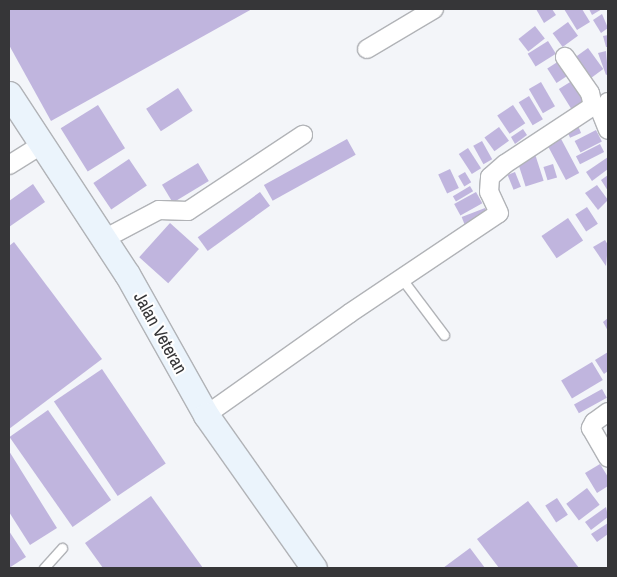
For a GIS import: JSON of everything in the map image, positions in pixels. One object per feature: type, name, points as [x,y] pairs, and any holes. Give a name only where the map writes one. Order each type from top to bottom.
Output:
[{"type":"main road","name":"Jalan Veteran","points":[[9,94],[104,239],[206,415],[314,568]]},
{"type":"street","points":[[367,49],[434,9]]},
{"type":"street","points":[[206,415],[499,213],[489,185],[490,177],[505,164],[593,106],[590,93],[565,58]]},
{"type":"street","points":[[608,102],[602,115],[608,130]]},
{"type":"street","points":[[104,239],[159,210],[188,211],[303,135]]},
{"type":"street","points":[[9,165],[43,144]]},
{"type":"street","points":[[608,412],[594,422],[591,428],[608,458]]},
{"type":"lane","points":[[402,279],[444,335]]},
{"type":"lane","points":[[44,568],[62,548]]},
{"type":"building","points":[[9,9],[252,9],[51,121],[9,45]]},
{"type":"building","points":[[536,9],[552,9],[556,15],[544,23]]},
{"type":"building","points":[[564,9],[582,9],[590,22],[577,30]]},
{"type":"building","points":[[589,9],[602,9],[592,15]]},
{"type":"building","points":[[602,14],[608,28],[601,33],[593,20]]},
{"type":"building","points":[[568,22],[578,36],[563,47],[553,33]]},
{"type":"building","points":[[535,26],[545,39],[528,52],[518,39]]},
{"type":"building","points":[[608,35],[608,47],[606,47],[603,36]]},
{"type":"building","points":[[548,41],[556,54],[536,66],[528,54]]},
{"type":"building","points":[[588,48],[603,69],[586,81],[571,60]]},
{"type":"building","points":[[606,51],[608,74],[606,75],[598,53]]},
{"type":"building","points":[[559,61],[568,75],[557,83],[547,69]]},
{"type":"building","points":[[575,79],[591,105],[575,115],[559,89]]},
{"type":"building","points":[[541,82],[555,106],[543,113],[529,89]]},
{"type":"building","points":[[178,88],[193,111],[161,131],[146,109]]},
{"type":"building","points":[[529,96],[543,119],[533,125],[519,102]]},
{"type":"building","points":[[98,105],[125,148],[88,172],[61,128]]},
{"type":"building","points":[[513,105],[525,123],[510,134],[497,116]]},
{"type":"building","points":[[576,121],[581,133],[570,138],[565,126]]},
{"type":"building","points":[[499,127],[509,141],[494,151],[484,138]]},
{"type":"building","points":[[523,129],[527,135],[515,144],[511,137]]},
{"type":"building","points":[[596,130],[602,142],[581,152],[575,141]]},
{"type":"building","points":[[559,135],[579,173],[566,180],[546,142]]},
{"type":"building","points":[[347,139],[356,155],[273,201],[264,185]]},
{"type":"building","points":[[482,141],[492,159],[483,164],[473,146]]},
{"type":"building","points":[[600,144],[604,152],[580,164],[576,156]]},
{"type":"building","points":[[468,148],[481,168],[472,174],[459,154]]},
{"type":"building","points":[[535,154],[544,181],[526,187],[517,160]]},
{"type":"building","points":[[608,157],[608,169],[592,181],[586,172]]},
{"type":"building","points":[[129,159],[147,186],[111,210],[93,183]]},
{"type":"building","points":[[198,163],[209,181],[173,203],[162,185]]},
{"type":"building","points":[[553,164],[557,177],[548,180],[543,167]]},
{"type":"building","points":[[450,169],[459,188],[447,194],[438,174]]},
{"type":"building","points":[[465,172],[471,182],[464,186],[458,176]]},
{"type":"building","points":[[515,172],[521,187],[514,190],[508,175]]},
{"type":"building","points":[[608,175],[608,191],[601,180]]},
{"type":"building","points":[[33,184],[45,202],[9,227],[9,201]]},
{"type":"building","points":[[597,185],[608,200],[598,210],[585,193]]},
{"type":"building","points":[[470,186],[473,191],[456,201],[453,196]]},
{"type":"building","points":[[260,192],[270,206],[208,251],[198,237]]},
{"type":"building","points":[[476,192],[482,203],[460,215],[454,204]]},
{"type":"building","points":[[587,207],[598,224],[586,231],[575,215]]},
{"type":"building","points":[[485,208],[488,216],[465,225],[462,217]]},
{"type":"building","points":[[568,218],[583,240],[557,258],[541,236]]},
{"type":"building","points":[[170,223],[199,249],[168,283],[139,257]]},
{"type":"building","points":[[605,240],[608,245],[606,266],[593,247]]},
{"type":"building","points":[[14,242],[102,359],[9,429],[9,246]]},
{"type":"building","points":[[608,318],[608,331],[603,322]]},
{"type":"building","points":[[608,352],[608,371],[604,374],[595,360]]},
{"type":"building","points":[[592,362],[603,380],[572,399],[561,381]]},
{"type":"building","points":[[102,369],[166,464],[118,496],[54,401]]},
{"type":"building","points":[[602,389],[607,398],[579,413],[574,405]]},
{"type":"building","points":[[48,410],[111,500],[73,527],[9,437]]},
{"type":"building","points":[[9,451],[57,528],[30,545],[9,512]]},
{"type":"building","points":[[600,464],[608,477],[608,486],[597,493],[585,473]]},
{"type":"building","points":[[587,488],[600,505],[579,520],[566,504]]},
{"type":"building","points":[[151,496],[203,568],[103,568],[85,543]]},
{"type":"building","points":[[557,498],[568,515],[556,522],[545,506]]},
{"type":"building","points":[[528,501],[579,568],[499,568],[477,539]]},
{"type":"building","points":[[606,507],[608,517],[591,530],[585,522]]},
{"type":"building","points":[[608,523],[608,534],[597,542],[591,534]]},
{"type":"building","points":[[9,531],[26,557],[9,568]]},
{"type":"building","points":[[470,548],[485,568],[443,568]]}]
